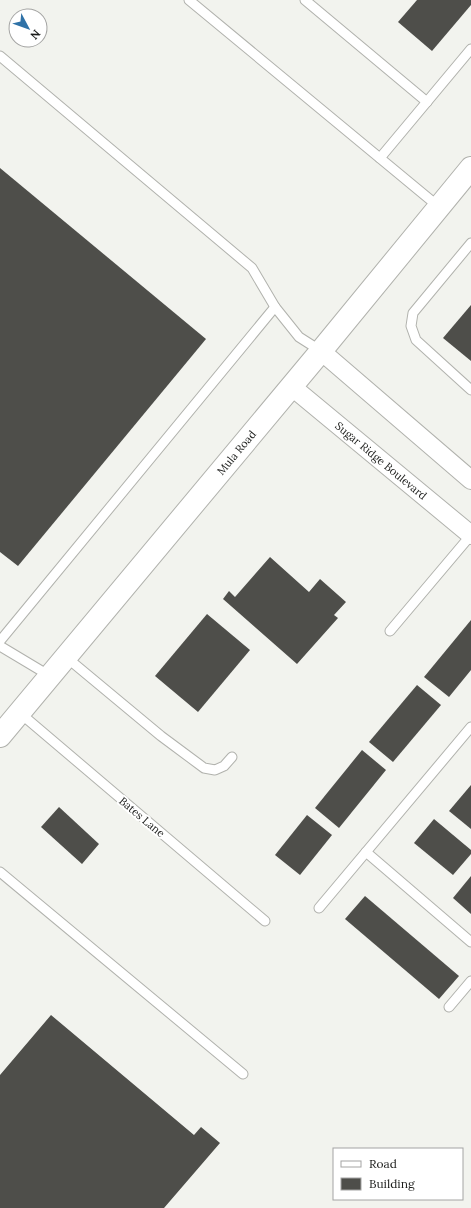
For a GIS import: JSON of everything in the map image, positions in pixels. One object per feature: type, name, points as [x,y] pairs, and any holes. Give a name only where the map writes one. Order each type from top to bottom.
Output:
[{"type":"street","name":"Mula Road","points":[[0,736],[321,351],[471,168]]},
{"type":"street","points":[[321,351],[471,480]]},
{"type":"street","name":"Sugar Ridge Boulevard","points":[[291,386],[471,535]]},
{"type":"lane","points":[[189,0],[439,208]]},
{"type":"lane","points":[[306,0],[427,102]]},
{"type":"lane","points":[[380,158],[471,49]]},
{"type":"lane","points":[[0,56],[252,268],[275,307],[298,337],[321,351]]},
{"type":"lane","points":[[471,243],[414,314],[411,326],[416,340],[471,390]]},
{"type":"lane","points":[[0,640],[275,307]]},
{"type":"lane","points":[[390,631],[471,535]]},
{"type":"lane","points":[[0,646],[50,676]]},
{"type":"lane","points":[[66,657],[162,736],[204,768],[214,770],[224,766],[232,757]]},
{"type":"lane","name":"Bates Lane","points":[[20,713],[265,920]]},
{"type":"lane","points":[[319,908],[471,727]]},
{"type":"lane","points":[[366,852],[471,942]]},
{"type":"lane","points":[[0,872],[243,1074]]},
{"type":"lane","points":[[449,1008],[471,981]]},
{"type":"building","points":[[417,0],[471,0],[471,5],[432,51],[398,22]]},
{"type":"building","points":[[0,168],[206,339],[18,566],[0,552]]},
{"type":"building","points":[[471,305],[471,361],[443,338]]},
{"type":"building","points":[[270,557],[309,592],[320,579],[346,602],[334,615],[338,618],[297,664],[223,599],[229,591],[235,597]]},
{"type":"building","points":[[207,614],[250,650],[198,712],[155,676]]},
{"type":"building","points":[[471,620],[471,670],[449,697],[424,677]]},
{"type":"building","points":[[417,685],[441,705],[393,762],[369,742]]},
{"type":"building","points":[[362,750],[386,770],[339,828],[315,808]]},
{"type":"building","points":[[471,785],[471,829],[449,811]]},
{"type":"building","points":[[59,807],[99,844],[82,864],[41,827]]},
{"type":"building","points":[[307,815],[332,835],[300,875],[275,855]]},
{"type":"building","points":[[434,819],[471,850],[471,854],[453,875],[414,843]]},
{"type":"building","points":[[471,876],[471,914],[453,898]]},
{"type":"building","points":[[365,896],[459,976],[439,999],[345,919]]},
{"type":"building","points":[[51,1015],[194,1135],[201,1127],[220,1143],[164,1208],[0,1208],[0,1075]]}]
